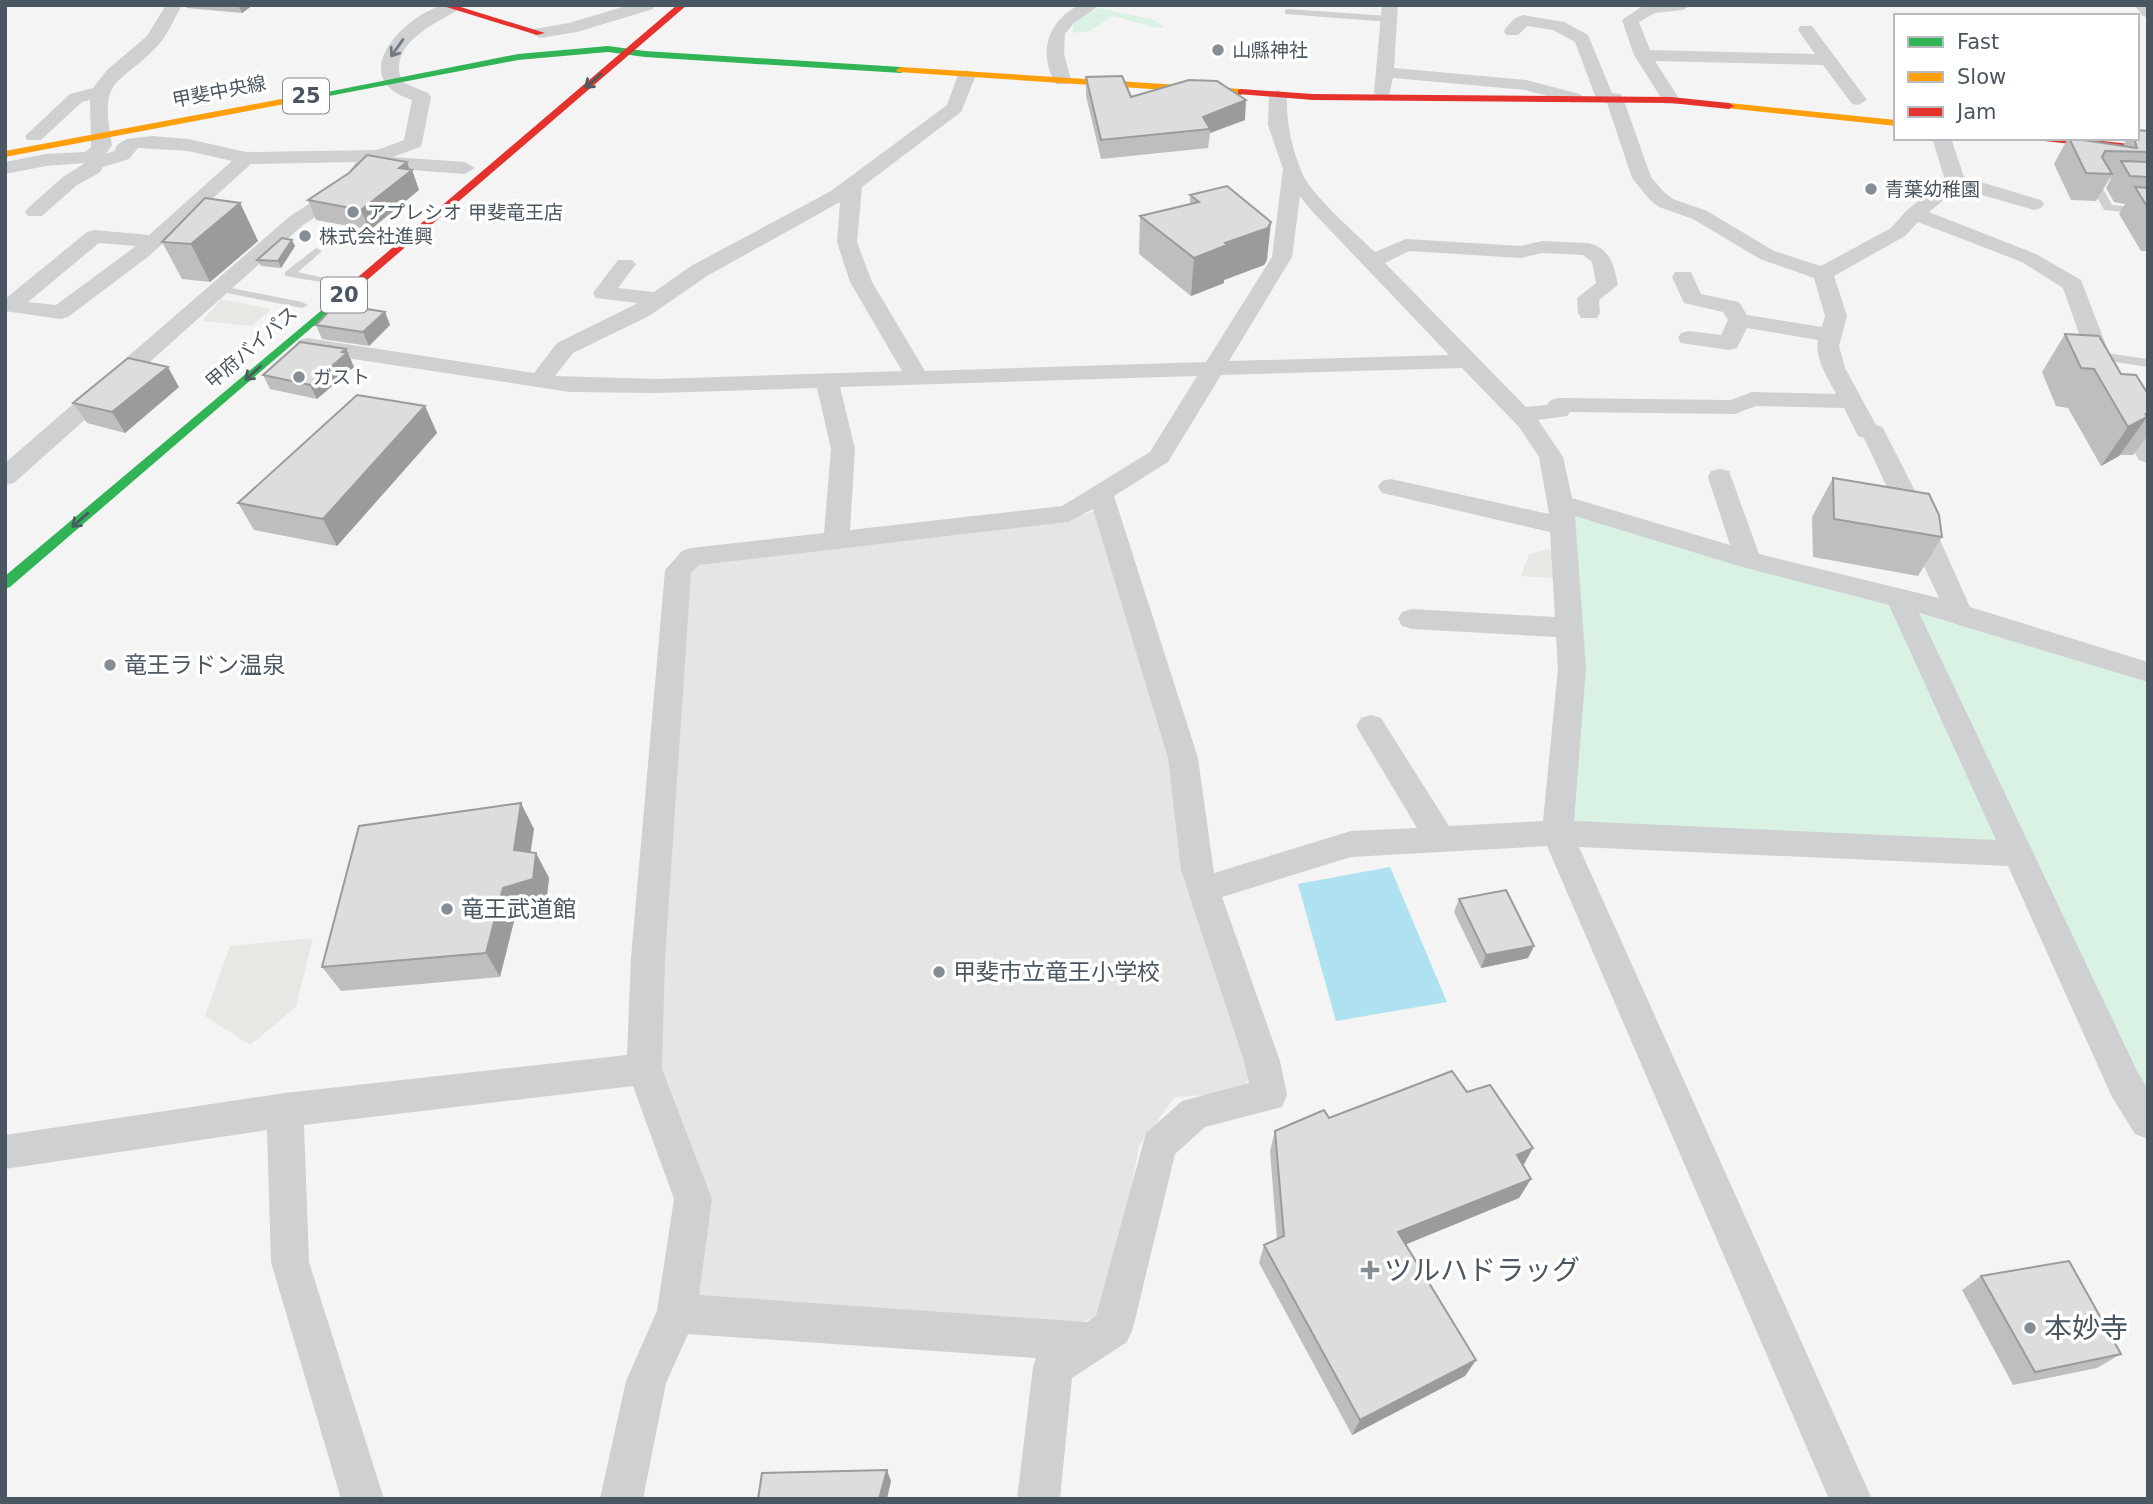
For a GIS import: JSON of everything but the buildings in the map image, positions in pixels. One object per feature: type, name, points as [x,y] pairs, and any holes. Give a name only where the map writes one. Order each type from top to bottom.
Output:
[{"type":"main road","points":[[526,117],[662,5]]},
{"type":"main road","name":"甲府バイパス","points":[[5,584],[284,333],[683,5]]},
{"type":"main road","points":[[447,6],[540,33]]},
{"type":"main road","name":"甲斐中央線","points":[[5,153],[518,57],[608,49],[967,75],[1382,100],[1671,100],[1894,123]]},
{"type":"main road","points":[[2063,140],[2148,149]]},
{"type":"main road","points":[[444,186],[470,164]]},
{"type":"main road","name":"甲府バイパス","points":[[284,333],[302,305],[334,278]]},
{"type":"street","points":[[34,136],[76,98],[99,92],[113,75],[154,39],[174,5]]},
{"type":"street","points":[[540,33],[552,33],[647,5]]},
{"type":"street","points":[[1062,80],[1053,53],[1057,36],[1064,21],[1092,5]]},
{"type":"street","points":[[1671,100],[1643,55],[1630,20],[1651,8],[1683,5]]},
{"type":"street","points":[[2143,5],[2148,12]]},
{"type":"street","points":[[5,477],[296,221],[349,186],[373,159],[413,143],[422,97],[401,90],[391,80],[391,53],[400,41],[447,6]]},
{"type":"street","points":[[1382,100],[1389,12]]},
{"type":"street","points":[[1512,31],[1523,20],[1558,26],[1582,39],[1610,98],[1642,178],[1657,196],[1666,203],[1700,215],[1767,255],[1823,274],[1898,232],[1914,214],[1955,181]]},
{"type":"street","points":[[1806,30],[1858,100]]},
{"type":"street","points":[[1643,55],[1829,60]]},
{"type":"street","points":[[1384,72],[1526,85],[1574,98]]},
{"type":"street","points":[[540,380],[565,348],[641,311],[699,271],[852,184],[955,108],[967,75]]},
{"type":"street","points":[[35,212],[70,181],[92,169],[93,160],[102,145],[99,92]]},
{"type":"street","points":[[1279,95],[1277,125],[1293,175],[1317,205],[1520,415],[1551,457],[1562,515],[1572,668],[1557,832],[1851,1499]]},
{"type":"street","points":[[1942,140],[1955,181]]},
{"type":"street","points":[[5,168],[46,160],[93,160],[122,156],[125,148],[134,143],[152,142],[188,145],[246,158],[373,159],[470,164]]},
{"type":"street","points":[[153,242],[94,236],[10,306],[60,312],[153,242],[246,158]]},
{"type":"street","points":[[621,1499],[646,1381],[677,1313],[693,1199],[644,1069],[648,958],[678,570],[691,557],[1068,514],[1159,457],[1282,257],[1293,175]]},
{"type":"street","points":[[1955,181],[2034,204]]},
{"type":"street","points":[[852,184],[847,242],[861,282],[918,379]]},
{"type":"street","points":[[1914,214],[1998,244],[2029,258],[2073,285],[2109,387],[2148,455]]},
{"type":"street","points":[[1371,262],[1406,245],[1521,252],[1542,247],[1588,249],[1602,260],[1607,285],[1588,298],[1589,313]]},
{"type":"street","points":[[625,264],[604,293],[658,299]]},
{"type":"street","points":[[1823,274],[1836,316],[1828,346],[1834,368],[1867,431],[1873,432],[1927,540],[1959,613]]},
{"type":"street","points":[[1683,277],[1692,298],[1731,307],[1739,320],[1831,335]]},
{"type":"street","points":[[1689,338],[1729,343],[1739,320]]},
{"type":"street","points":[[284,333],[570,385],[827,382],[1466,361]]},
{"type":"street","points":[[827,382],[843,449],[836,541]]},
{"type":"street","points":[[1520,415],[1559,411],[1559,405],[1735,407],[1752,399],[1852,401]]},
{"type":"street","points":[[1720,477],[1748,560]]},
{"type":"street","points":[[1391,487],[1562,515],[1748,560],[1959,613],[2148,672]]},
{"type":"street","points":[[1038,1499],[1053,1367],[1113,1328],[1159,1145],[1195,1113],[1269,1096],[1262,1061],[1197,870],[1183,758],[1101,493]]},
{"type":"street","points":[[1899,598],[2125,1085],[2148,1122]]},
{"type":"street","points":[[1412,619],[1569,628]]},
{"type":"street","points":[[1371,726],[1440,839]]},
{"type":"street","points":[[1204,889],[1351,844],[1557,832],[2020,854]]},
{"type":"street","points":[[5,1152],[285,1110],[644,1069]]},
{"type":"street","points":[[285,1110],[290,1262],[363,1499]]},
{"type":"street","points":[[677,1313],[1091,1342]]},
{"type":"lane","points":[[1288,12],[1389,12]]},
{"type":"lane","points":[[2108,182],[2094,182],[2108,208],[2148,211]]},
{"type":"lane","points":[[316,251],[289,274],[334,278]]},
{"type":"lane","points":[[221,289],[302,305]]},
{"type":"lane","points":[[2099,356],[2148,363]]},
{"type":"shaded area","points":[[221,299],[271,309],[252,326],[202,321]]},
{"type":"shaded area","name":"甲斐市立竜王小学校","points":[[1098,510],[1174,767],[1252,1074],[1239,1093],[1175,1097],[1139,1146],[1108,1313],[1072,1325],[692,1305],[700,1196],[651,1075],[691,564],[966,534],[1070,519]]},
{"type":"shaded area","points":[[1552,549],[1566,579],[1521,576],[1529,554]]},
{"type":"shaded area","points":[[313,938],[296,1007],[250,1045],[205,1016],[230,946]]},
{"type":"green space","points":[[1100,8],[1154,20],[1164,27],[1158,28],[1113,16],[1089,31],[1073,33],[1074,19]]},
{"type":"green space","points":[[1565,508],[1902,609],[2012,850],[1562,829]]},
{"type":"green space","points":[[1913,612],[2148,681],[2148,1093]]},
{"type":"water","points":[[1390,867],[1447,1002],[1336,1021],[1298,884]]},
{"type":"traffic: fast","points":[[608,49],[645,54],[901,70]]},
{"type":"traffic: fast","points":[[287,101],[518,57],[608,49]]},
{"type":"traffic: fast","points":[[5,584],[341,297]]},
{"type":"traffic: slow","points":[[901,70],[1241,92]]},
{"type":"traffic: slow","points":[[5,154],[287,101]]},
{"type":"traffic: slow","points":[[1729,106],[1894,123]]},
{"type":"traffic: jam","points":[[444,5],[540,33]]},
{"type":"traffic: jam","points":[[341,297],[683,5]]},
{"type":"traffic: jam","points":[[1241,92],[1313,97],[1671,100],[1729,106]]},
{"type":"traffic: jam","points":[[2063,140],[2148,149]]},
{"type":"place","name":"山縣神社","points":[[1218,50]]},
{"type":"place","name":"青葉幼稚園","points":[[1871,189]]},
{"type":"place","name":"アプレシオ 甲斐竜王店","points":[[353,212]]},
{"type":"place","name":"株式会社進興","points":[[305,236]]},
{"type":"place","name":"ガスト","points":[[299,377]]},
{"type":"place","name":"竜王ラドン温泉","points":[[110,665]]},
{"type":"place","name":"竜王武道館","points":[[447,909]]},
{"type":"place","name":"甲斐市立竜王小学校","points":[[939,972]]},
{"type":"place","name":"ツルハドラッグ","points":[[1370,1270]]},
{"type":"place","name":"本妙寺","points":[[2030,1328]]}]
